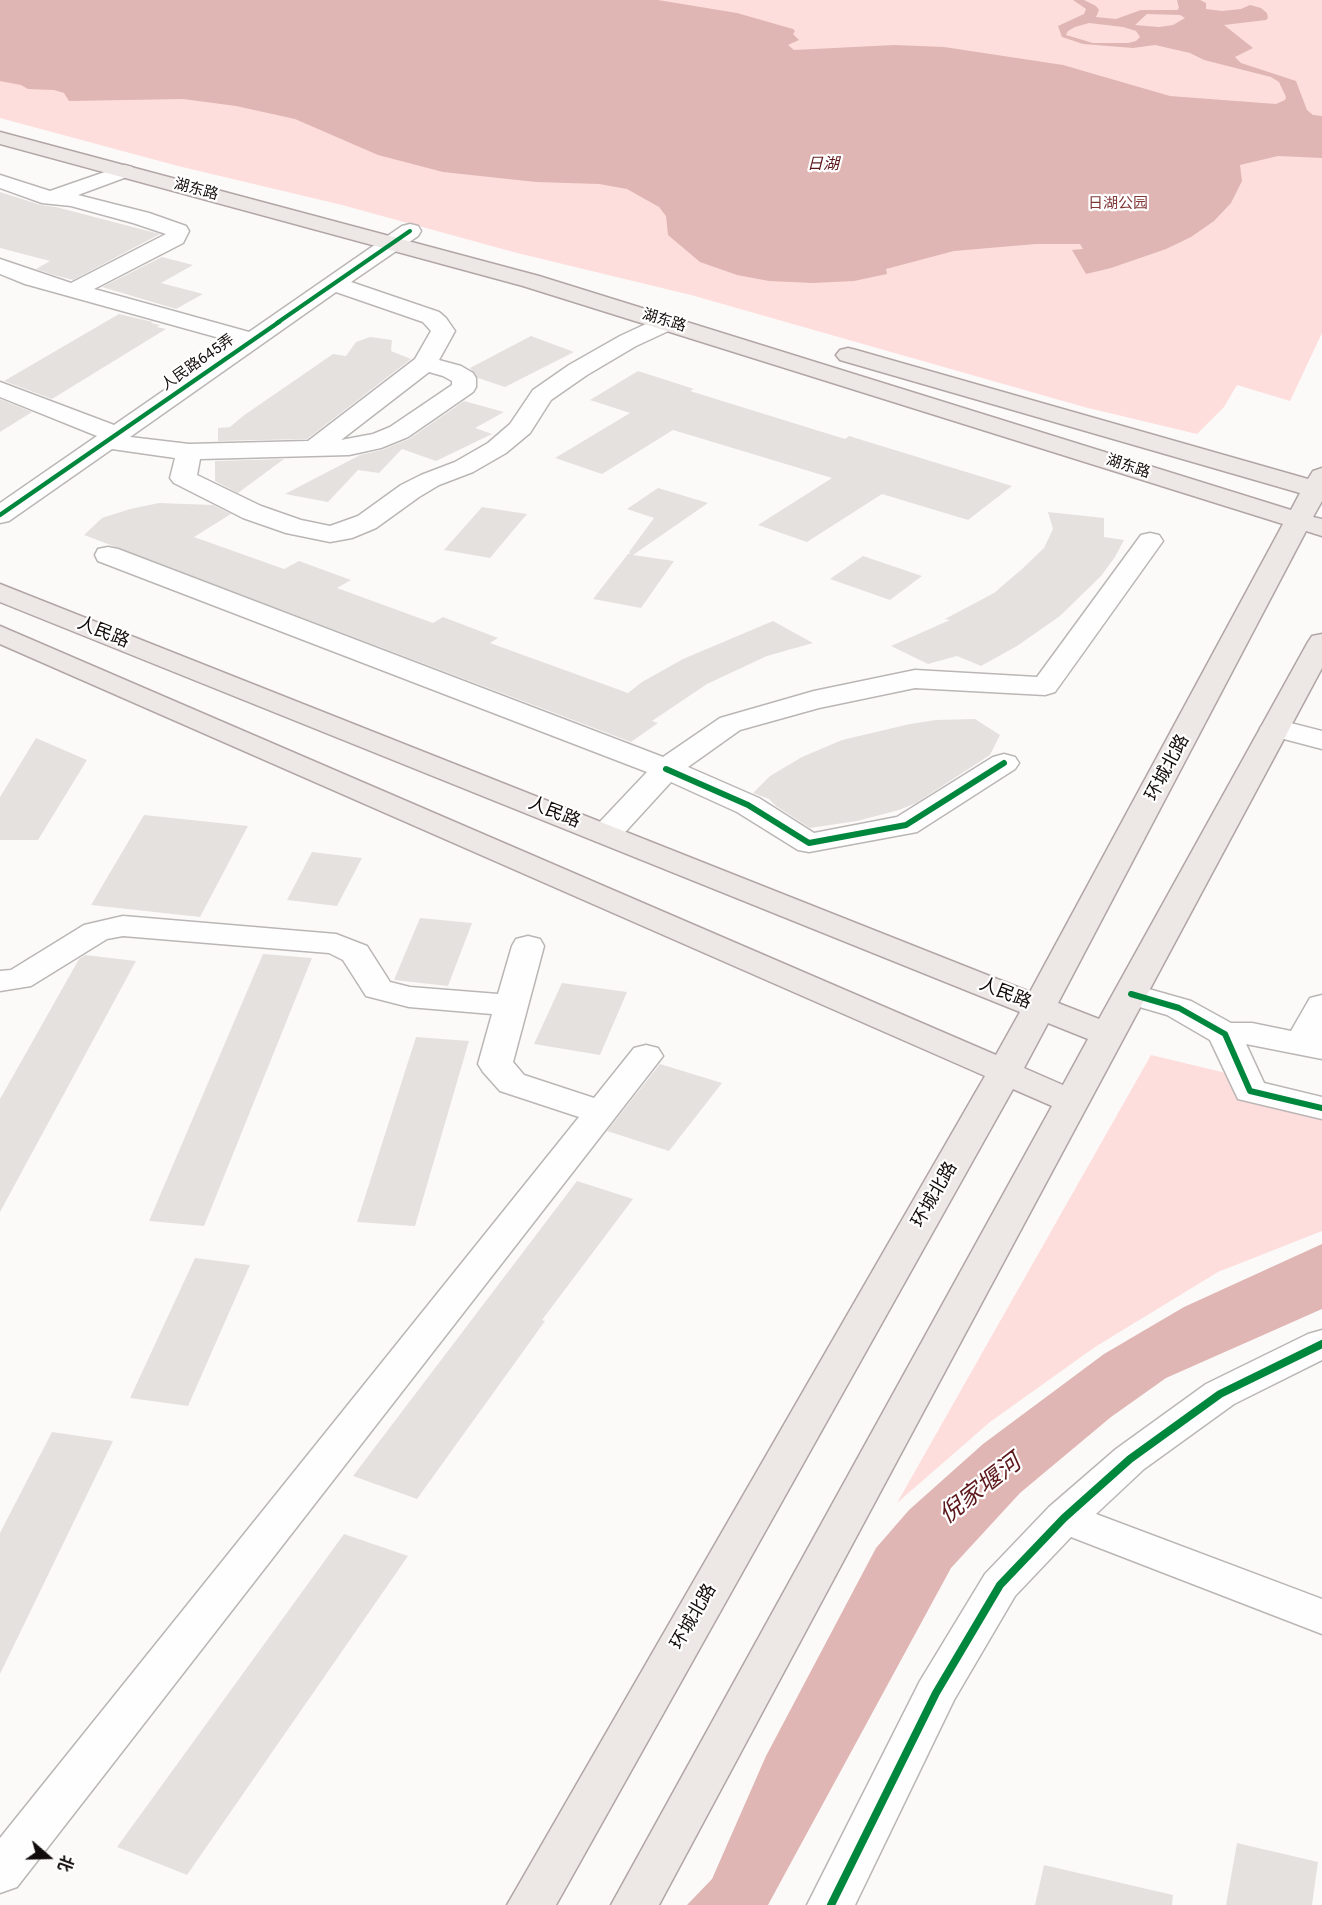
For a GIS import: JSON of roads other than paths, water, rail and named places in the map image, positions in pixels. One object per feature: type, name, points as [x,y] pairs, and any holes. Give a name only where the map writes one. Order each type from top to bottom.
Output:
[{"type":"main road","name":"湖东路","points":[[0,124],[401,237],[790,339]]},
{"type":"main road","name":"湖东路","points":[[0,138],[125,171],[401,237],[1310,525]]},
{"type":"main road","name":"湖东路","points":[[824,349],[1320,485]]},
{"type":"main road","name":"环城北路","points":[[531,1905],[1004,1073],[1310,525],[1320,485]]},
{"type":"main road","name":"人民路","points":[[0,592],[1108,1035]]},
{"type":"main road","points":[[0,634],[1071,1101]]},
{"type":"main road","points":[[635,1905],[1322,642]]},
{"type":"street","points":[[50,198],[125,171]]},
{"type":"street","points":[[0,181],[50,198],[72,200],[141,218],[178,231],[175,238],[74,290]]},
{"type":"street","name":"人民路645弄","points":[[0,515],[401,237]]},
{"type":"street","points":[[0,266],[33,279],[252,340]]},
{"type":"street","points":[[314,448],[425,363],[443,331],[431,317],[334,284]]},
{"type":"street","points":[[189,452],[183,478],[252,512],[295,527],[330,534],[344,532],[367,522],[420,485],[464,467],[497,448],[521,428],[542,395],[627,341],[669,322]]},
{"type":"street","points":[[0,389],[92,424],[111,438],[189,452],[349,447],[381,440],[399,432],[464,387],[464,378],[452,371],[425,363]]},
{"type":"street","points":[[606,834],[666,769],[730,724],[814,700],[915,679],[1045,686],[1150,541]]},
{"type":"street","points":[[108,555],[666,769],[748,805],[809,843],[906,825],[1004,763]]},
{"type":"street","points":[[1275,728],[1322,740]]},
{"type":"street","points":[[0,981],[19,979],[96,932],[123,926],[336,944],[355,953],[378,989],[409,997],[511,1005]]},
{"type":"street","points":[[528,946],[495,1064],[512,1083],[603,1112]]},
{"type":"street","points":[[1131,994],[1179,1008],[1225,1034],[1252,1033],[1311,1046],[1322,1005]]},
{"type":"street","points":[[1225,1034],[1250,1091],[1322,1108]]},
{"type":"street","points":[[0,1873],[646,1056]]},
{"type":"street","points":[[831,1905],[936,1693],[1000,1585],[1064,1518],[1130,1459],[1220,1394],[1322,1344]]},
{"type":"street","points":[[1064,1518],[1322,1617]]},
{"type":"water","name":"日湖","points":[[0,0],[658,0],[737,13],[793,29],[795,31],[793,34],[799,40],[788,45],[794,50],[894,45],[944,47],[1063,65],[1170,96],[1276,104],[1285,100],[1286,97],[1279,82],[1271,77],[1155,45],[1133,48],[1083,44],[1062,37],[1058,26],[1084,14],[1086,9],[1073,0],[1084,0],[1096,6],[1099,10],[1096,17],[1116,19],[1141,10],[1177,10],[1179,8],[1177,0],[1200,0],[1206,3],[1206,9],[1222,11],[1241,9],[1250,5],[1261,8],[1267,13],[1266,20],[1224,25],[1253,48],[1235,57],[1241,63],[1296,81],[1307,110],[1313,115],[1322,116],[1322,158],[1278,156],[1240,165],[1242,181],[1231,203],[1214,221],[1191,237],[1166,249],[1086,274],[1072,250],[1083,249],[1080,244],[1036,244],[954,251],[886,269],[887,274],[854,281],[813,283],[769,281],[737,275],[700,262],[668,235],[666,216],[659,207],[627,189],[599,184],[536,182],[443,172],[378,155],[295,119],[236,106],[183,99],[69,101],[64,93],[54,90],[28,89],[21,85],[0,81]],"holes":[[[1147,14],[1180,15],[1185,18],[1173,25],[1159,27],[1135,25]],[[1089,23],[1123,27],[1136,31],[1140,37],[1128,43],[1093,43],[1066,35],[1075,27]]]},
{"type":"water","name":"倪家堰河","points":[[1322,1244],[1322,1309],[1166,1378],[1111,1417],[1020,1493],[951,1568],[768,1905],[687,1905],[712,1879],[766,1756],[876,1548],[909,1510],[983,1444],[1104,1354],[1184,1307]]},
{"type":"park label","name":"日湖公园","points":[[1118,204]]}]
